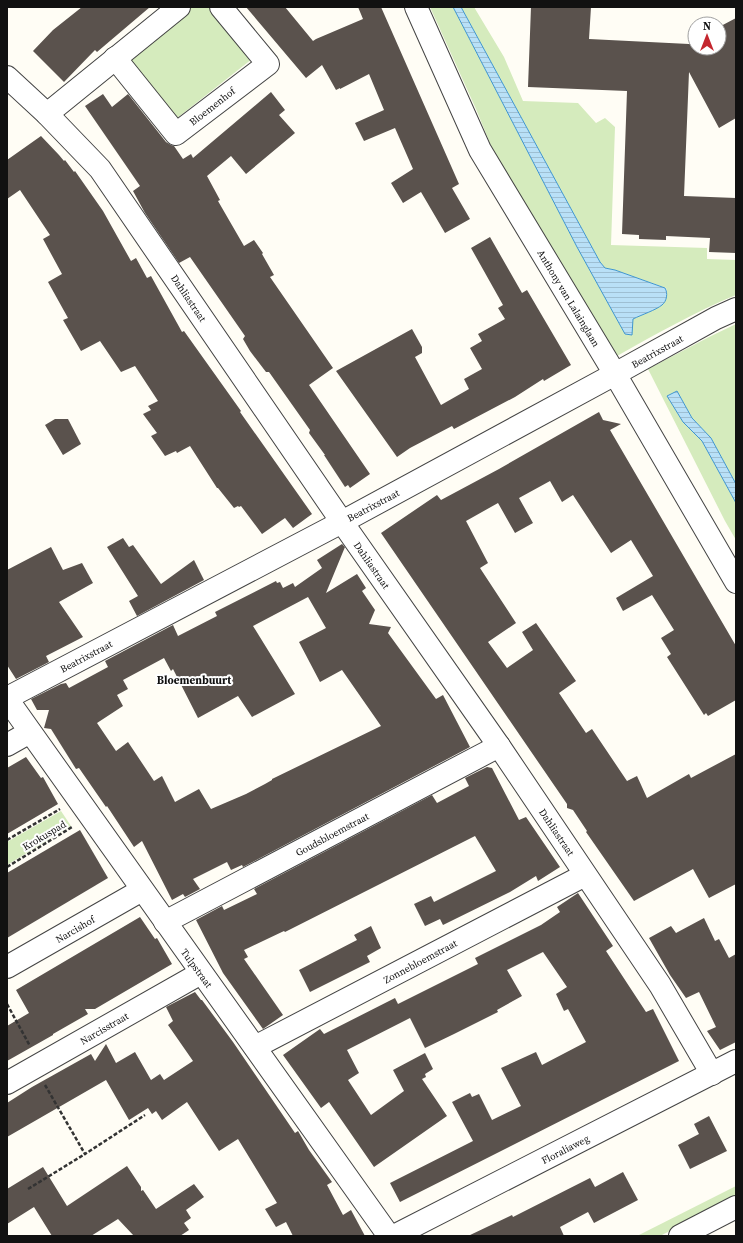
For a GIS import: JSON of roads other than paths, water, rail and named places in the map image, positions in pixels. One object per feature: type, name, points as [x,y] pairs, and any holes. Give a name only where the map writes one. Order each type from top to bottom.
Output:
[{"type":"street","points":[[47,114],[180,7]]},
{"type":"street","name":"Bloemenhof","points":[[115,58],[176,134],[268,64],[221,7]]},
{"type":"street","name":"Anthony van Lalainglaan","points":[[416,7],[480,150],[615,374],[736,582]]},
{"type":"street","name":"Dahliastraat","points":[[7,77],[47,114],[100,169],[342,522],[499,746],[660,985],[712,1074]]},
{"type":"street","name":"Beatrixstraat","points":[[7,699],[342,522],[716,318],[736,309]]},
{"type":"street","name":"Tulpstraat","points":[[7,699],[389,1236]]},
{"type":"street","points":[[7,745],[30,732]]},
{"type":"street","name":"Goudsbloemstraat","points":[[165,922],[499,746]]},
{"type":"street","name":"Zonnebloemstraat","points":[[255,1047],[585,875]]},
{"type":"street","name":"Narcishof","points":[[7,967],[142,890]]},
{"type":"street","name":"Narcisstraat","points":[[7,1083],[201,973]]},
{"type":"street","name":"Floraliaweg","points":[[394,1236],[736,1062]]},
{"type":"street","points":[[680,1236],[736,1207]]},
{"type":"water","points":[[453,7],[461,7],[600,262],[605,268],[615,270],[665,288],[666,297],[662,305],[633,319],[632,335],[625,334],[577,247]]},
{"type":"water","points":[[677,391],[692,418],[711,438],[736,484],[736,503],[702,441],[683,422],[667,396]]},
{"type":"district","name":"Bloemenbuurt","points":[[194,680]]}]
